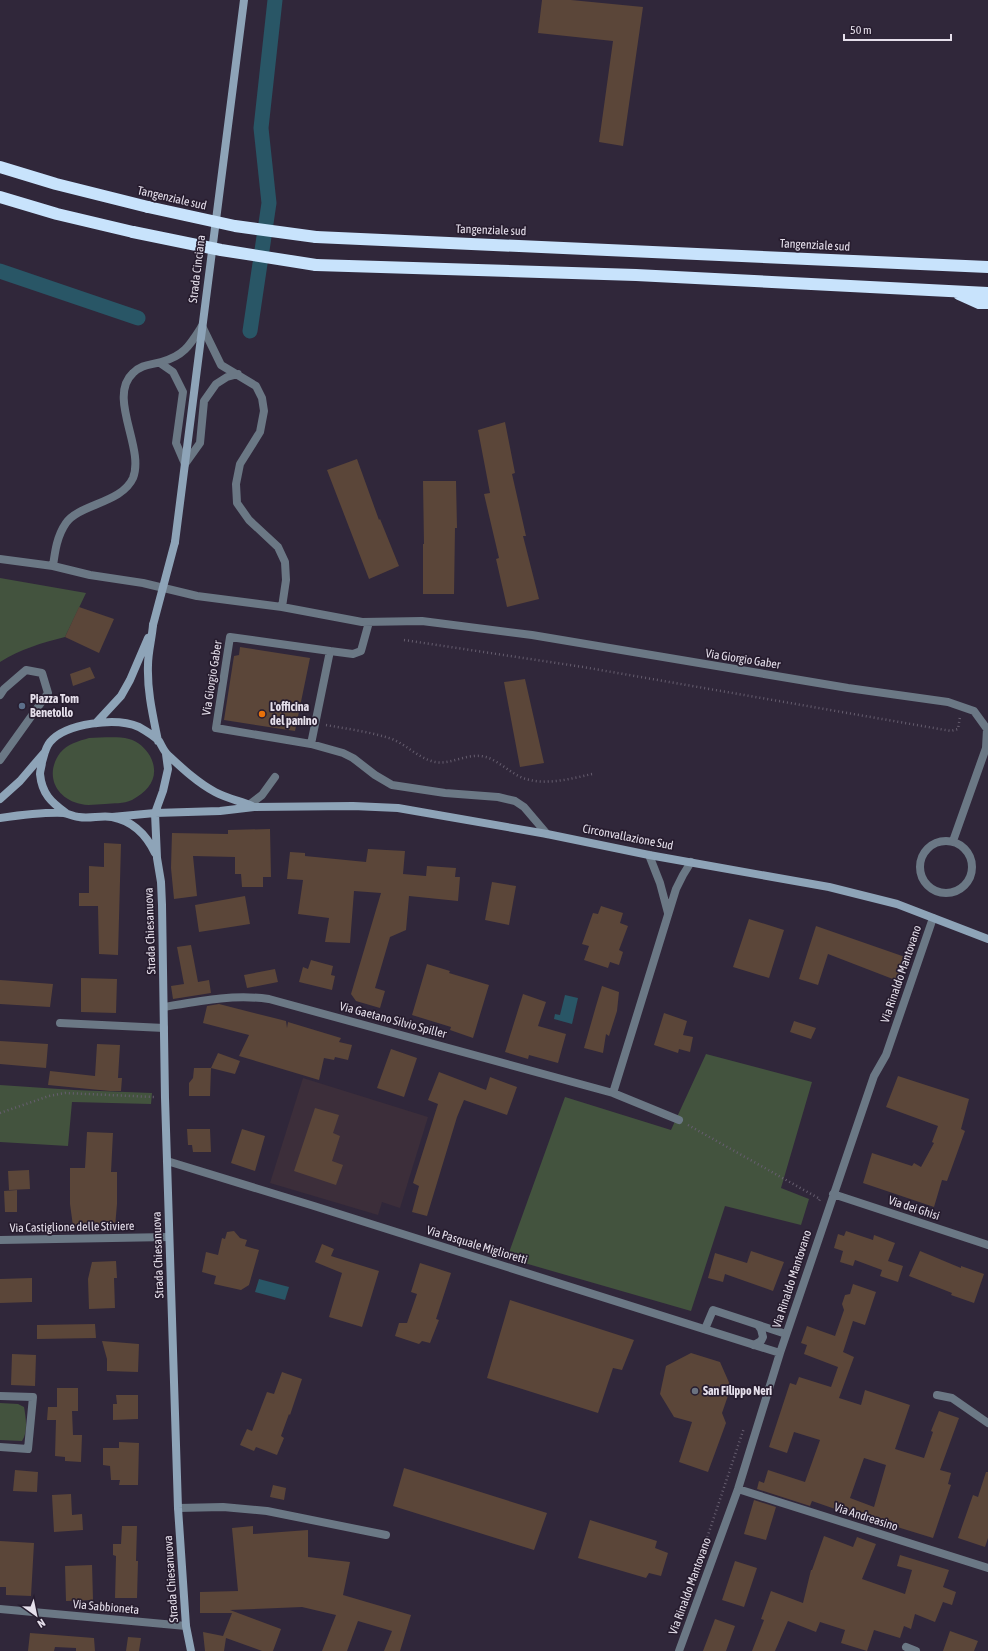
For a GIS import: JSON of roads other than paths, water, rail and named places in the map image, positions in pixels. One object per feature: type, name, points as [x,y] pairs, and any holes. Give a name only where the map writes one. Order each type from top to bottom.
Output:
[{"type":"highway","name":"Tangenziale sud","points":[[0,167],[56,184],[148,207],[235,226],[316,237],[988,267]]},
{"type":"highway","points":[[0,197],[58,214],[133,232],[221,250],[316,265],[636,275],[988,293]]},
{"type":"highway","points":[[955,291],[979,303],[988,303]]},
{"type":"main road","name":"Strada Cinciana","points":[[154,625],[175,542],[244,0]]},
{"type":"main road","points":[[96,723],[121,696],[130,680],[154,625]]},
{"type":"main road","name":"Circonvallazione Sud","points":[[154,625],[148,664],[148,680],[149,695],[158,741]]},
{"type":"main road","name":"Circonvallazione Sud","points":[[157,858],[152,847],[139,829],[133,825],[112,817],[78,818],[66,813],[52,802],[44,790],[40,773],[49,743],[58,735],[72,728],[96,723],[119,723],[137,726],[149,732],[158,741],[166,754],[188,773],[214,792],[252,806]]},
{"type":"main road","name":"Circonvallazione Sud","points":[[0,799],[20,781],[45,753]]},
{"type":"main road","name":"Circonvallazione Sud","points":[[157,858],[155,813],[168,770],[166,754]]},
{"type":"main road","name":"Circonvallazione Sud","points":[[155,813],[220,811],[252,806],[352,806],[398,808],[547,834],[649,855],[829,887],[897,904],[988,938]]},
{"type":"main road","name":"Circonvallazione Sud","points":[[0,818],[34,814],[66,813]]},
{"type":"main road","points":[[112,817],[155,813]]},
{"type":"main road","name":"Strada Chiesanuova","points":[[157,858],[161,882],[165,1098],[178,1508],[186,1626],[191,1651]]},
{"type":"street","points":[[53,566],[57,541],[67,522],[80,513],[120,493],[132,478],[135,462],[124,399],[125,386],[133,373],[148,364],[160,363],[181,354],[202,326]]},
{"type":"street","points":[[202,326],[221,365],[256,386],[262,398],[264,411],[260,432],[240,464],[236,484],[237,503],[249,520],[278,547],[285,562],[286,580],[282,607]]},
{"type":"street","points":[[160,363],[174,372],[182,392],[176,443],[185,464],[200,444],[204,401],[216,384],[227,377],[238,374]]},
{"type":"street","name":"Via Giorgio Gaber","points":[[0,559],[53,566],[90,575],[143,583],[197,596],[282,607],[368,622],[422,621],[532,635],[848,688],[948,702],[974,711],[988,729],[986,748],[953,841]]},
{"type":"street","name":"Via Giorgio Gaber","points":[[311,744],[216,728],[230,637],[353,654],[361,651],[368,622]]},
{"type":"street","points":[[330,652],[311,744],[324,749],[343,753],[353,758],[375,775],[392,785],[445,793],[498,796],[516,801],[524,807],[547,834]]},
{"type":"street","points":[[0,695],[4,689],[26,670],[42,673],[48,693],[0,760]]},
{"type":"street","points":[[252,806],[275,777]]},
{"type":"street","points":[[944,840],[953,841],[967,850],[971,858],[971,874],[968,881],[955,891],[947,893],[939,892],[930,888],[920,873],[922,855],[935,843],[944,840]]},
{"type":"street","points":[[649,855],[656,871],[668,914]]},
{"type":"street","points":[[613,1093],[676,889],[691,862]]},
{"type":"street","name":"Via Rinaldo Mantovano","points":[[679,1651],[738,1489],[786,1334],[833,1194],[874,1076],[886,1056],[933,918]]},
{"type":"street","name":"Via Gaetano Silvio Spiller","points":[[164,1007],[217,998],[245,996],[269,999],[613,1093],[679,1120]]},
{"type":"street","points":[[60,1023],[164,1028]]},
{"type":"street","name":"Via Pasquale Miglioretti","points":[[167,1161],[780,1353]]},
{"type":"street","name":"Via dei Ghisi","points":[[833,1194],[988,1245]]},
{"type":"street","name":"Via Castiglione delle Stiviere","points":[[0,1240],[169,1237]]},
{"type":"street","points":[[706,1329],[713,1310],[786,1334]]},
{"type":"street","points":[[754,1345],[761,1341],[763,1337],[761,1329],[758,1325]]},
{"type":"street","points":[[937,1395],[952,1398],[988,1423]]},
{"type":"street","points":[[0,1396],[33,1397],[28,1449],[0,1447]]},
{"type":"street","name":"Via Andreasino","points":[[738,1489],[988,1568]]},
{"type":"street","points":[[178,1508],[231,1508],[267,1511],[386,1535]]},
{"type":"street","name":"Via Sabbioneta","points":[[0,1609],[186,1626]]},
{"type":"street","points":[[906,1646],[916,1651]]},
{"type":"water","points":[[565,995],[578,998],[572,1024],[554,1019],[555,1014],[560,1015]]},
{"type":"water","points":[[259,1279],[289,1287],[285,1300],[255,1292]]},
{"type":"waterway","points":[[250,331],[269,203],[261,128],[275,0]]},
{"type":"waterway","points":[[0,271],[138,318]]},
{"type":"place","name":"Piazza Tom Benetollo","points":[[22,706]]},
{"type":"place","name":"L'officina del panino","points":[[262,714]]},
{"type":"place","name":"San Filippo Neri","points":[[695,1391]]}]
